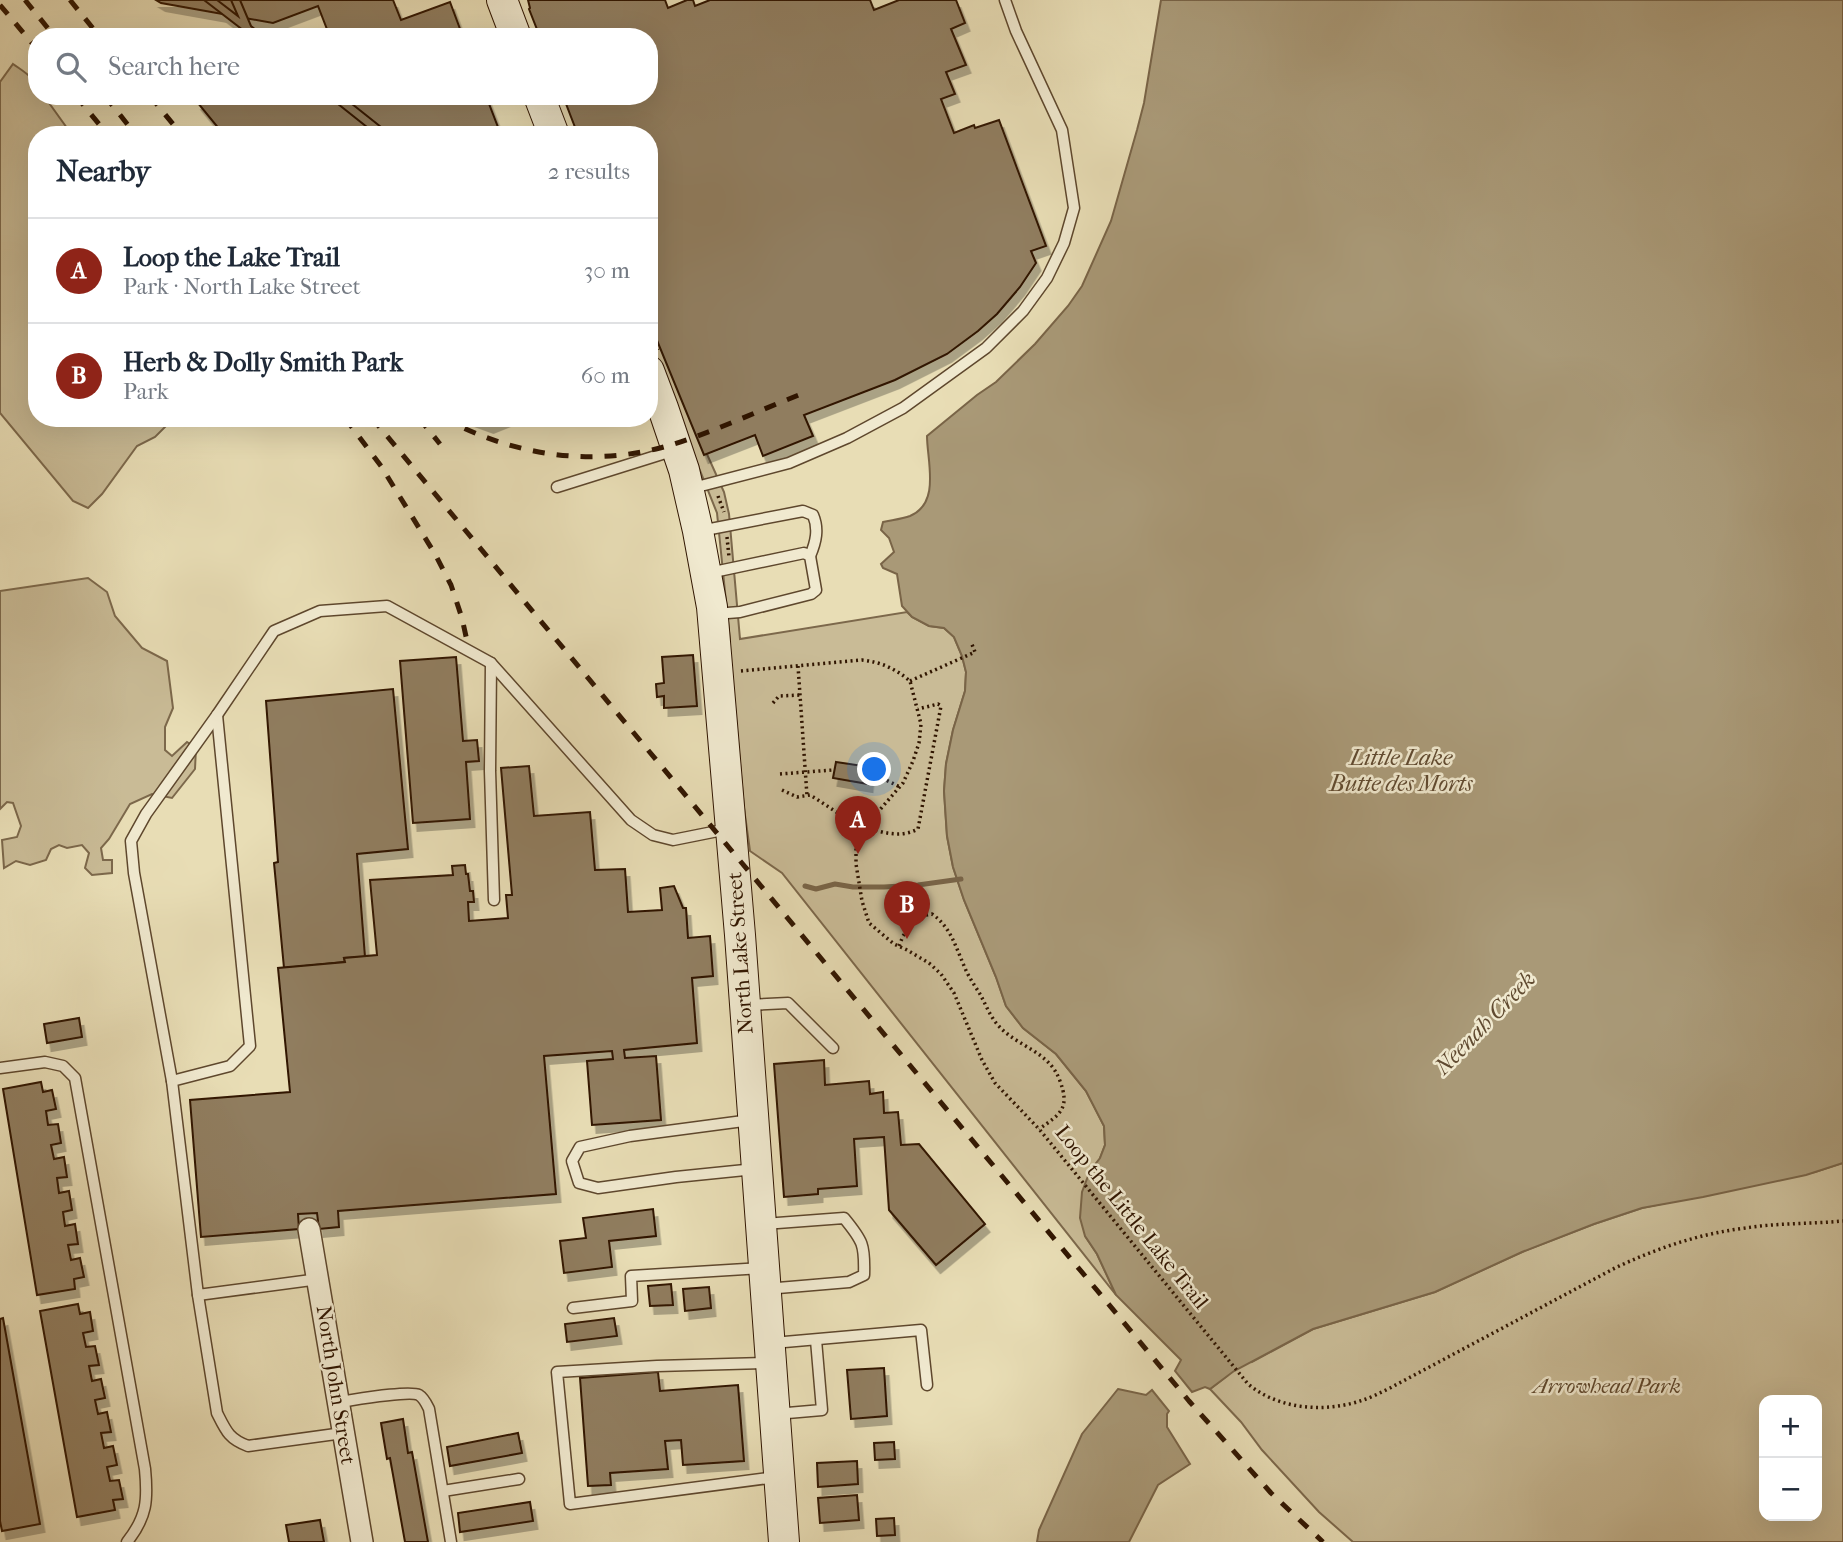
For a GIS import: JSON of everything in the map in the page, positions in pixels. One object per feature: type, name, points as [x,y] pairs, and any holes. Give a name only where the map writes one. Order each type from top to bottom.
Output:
[{"type":"main road","points":[[502,0],[513,28]]},
{"type":"main road","points":[[542,105],[551,126]]},
{"type":"main road","name":"North Lake Street","points":[[658,395],[678,449],[688,489],[712,614],[745,1005],[784,1542]]},
{"type":"street","name":"North John Street","points":[[309,1229],[362,1542]]},
{"type":"lane","points":[[688,489],[789,463],[847,438],[903,408],[986,348],[1023,311],[1046,278],[1064,243],[1074,208],[1062,130],[1016,31],[1005,0]]},
{"type":"lane","points":[[557,487],[678,449]]},
{"type":"lane","points":[[698,531],[803,510],[813,515],[816,524],[816,542],[810,556],[816,590],[811,594],[740,612],[712,614]]},
{"type":"lane","points":[[706,573],[804,553],[810,556]]},
{"type":"lane","points":[[343,1433],[248,1446],[235,1441],[225,1431],[217,1413],[191,1248],[172,1081],[134,873],[131,841],[146,814],[274,631],[320,611],[387,606],[491,663],[631,820],[653,835],[673,840],[731,829]]},
{"type":"lane","points":[[491,663],[490,771],[494,900]]},
{"type":"lane","points":[[172,1081],[230,1066],[250,1046],[217,715]]},
{"type":"lane","points":[[745,1005],[788,1003],[833,1048]]},
{"type":"lane","points":[[0,1068],[45,1062],[63,1066],[75,1078],[145,1469],[147,1495],[141,1521],[127,1542]]},
{"type":"lane","points":[[753,1119],[580,1147],[572,1161],[579,1183],[598,1188],[757,1169]]},
{"type":"lane","points":[[573,1308],[632,1301],[631,1276],[849,1282],[864,1275],[862,1240],[844,1218],[761,1224]]},
{"type":"lane","points":[[198,1295],[318,1279]]},
{"type":"lane","points":[[779,1476],[570,1504],[557,1372],[657,1366],[771,1353],[816,1340],[921,1330],[926,1385]]},
{"type":"lane","points":[[775,1414],[822,1410],[816,1340]]},
{"type":"lane","points":[[339,1402],[406,1393],[419,1395],[425,1401],[429,1409],[451,1542]]},
{"type":"lane","points":[[443,1491],[519,1479]]},
{"type":"path","points":[[739,671],[862,660],[889,667],[910,681],[975,652],[971,642]]},
{"type":"path","points":[[798,666],[807,796]]},
{"type":"path","name":"Loop the Little Lake Trail","points":[[910,681],[921,724],[919,743],[900,787],[864,829],[856,847],[862,901],[869,923],[880,934],[929,963],[942,974],[954,993],[982,1060],[995,1083],[1040,1129],[1248,1384],[1261,1395],[1295,1406],[1313,1407],[1358,1402],[1391,1388],[1645,1254],[1681,1241],[1736,1229],[1843,1221]]},
{"type":"path","points":[[773,703],[779,696],[800,695]]},
{"type":"path","points":[[782,790],[797,797],[810,795],[864,829],[902,834],[918,829],[941,706],[938,704],[918,709]]},
{"type":"path","points":[[780,774],[833,770]]},
{"type":"path","points":[[871,776],[900,787]]},
{"type":"path","points":[[899,946],[916,918],[932,914],[938,918],[954,940],[965,971],[995,1022],[1009,1037],[1039,1052],[1060,1080],[1064,1105],[1058,1116],[1040,1129]]},
{"type":"green space","points":[[13,64],[28,75],[28,105],[50,105],[66,126],[28,126],[28,427],[165,427],[155,437],[137,446],[102,494],[88,508],[73,501],[0,413],[0,82]]},
{"type":"green space","name":"Arrowhead Park","points":[[658,329],[724,492],[729,514],[740,639],[907,612],[929,626],[944,628],[954,637],[966,672],[965,691],[946,764],[944,791],[947,836],[953,867],[964,900],[1006,1006],[1023,1028],[1056,1054],[1086,1091],[1104,1126],[1105,1145],[1100,1158],[1252,1362],[1313,1329],[1435,1292],[1522,1252],[1594,1224],[1642,1208],[1815,1172],[1843,1163],[1843,1542],[1353,1542],[1319,1512],[1210,1389],[1227,1376],[1085,1236],[1097,1254],[1116,1295],[782,873],[750,851],[717,513],[658,366]]},
{"type":"green space","points":[[88,578],[107,592],[115,616],[142,648],[167,661],[173,708],[165,727],[165,750],[172,756],[187,742],[196,748],[195,769],[172,798],[152,794],[130,804],[101,848],[103,860],[112,860],[112,873],[92,875],[85,868],[89,853],[82,845],[67,848],[59,845],[51,849],[46,860],[30,865],[16,861],[4,868],[2,840],[17,837],[21,826],[13,803],[7,802],[0,809],[0,591]]},
{"type":"water","name":"Little Lake Butte des Morts","points":[[1161,0],[1843,0],[1843,1163],[1806,1175],[1642,1208],[1594,1224],[1522,1252],[1435,1292],[1313,1329],[1234,1371],[1210,1389],[1205,1387],[1192,1392],[1175,1371],[1181,1360],[1116,1295],[1097,1254],[1085,1236],[1080,1218],[1082,1192],[1105,1145],[1104,1126],[1086,1091],[1056,1054],[1023,1028],[1006,1006],[953,867],[947,836],[944,791],[953,730],[965,691],[966,672],[962,656],[954,637],[944,628],[929,626],[912,617],[902,606],[897,574],[883,568],[881,564],[894,552],[889,538],[881,530],[883,522],[910,516],[926,502],[930,481],[927,436],[996,382],[1035,344],[1082,286],[1111,221],[1137,130]]},
{"type":"water","points":[[1118,1389],[1146,1395],[1152,1390],[1169,1411],[1167,1427],[1190,1464],[1158,1485],[1129,1542],[1037,1542],[1039,1530],[1082,1434]]},
{"type":"building","points":[[156,0],[393,0],[401,20],[450,2],[460,28],[327,28],[318,6],[273,23]]},
{"type":"building","points":[[204,0],[217,0],[238,16],[231,0],[240,0],[254,28],[240,28]]},
{"type":"building","points":[[528,0],[665,0],[668,8],[687,0],[693,0],[695,6],[710,0],[870,0],[874,10],[899,0],[956,0],[965,23],[951,29],[966,65],[946,72],[955,94],[941,99],[954,133],[974,125],[975,128],[999,120],[1046,246],[1031,251],[1036,263],[997,314],[978,331],[947,354],[895,380],[804,415],[813,436],[763,456],[755,435],[704,455],[658,343],[658,126],[575,126],[566,105],[658,105],[658,28],[536,28]]},
{"type":"building","points":[[199,105],[489,105],[498,126],[217,126]]},
{"type":"building","points":[[339,105],[353,105],[380,126],[366,126]]},
{"type":"building","points":[[693,655],[697,706],[664,708],[664,696],[657,697],[656,684],[664,683],[662,657]]},
{"type":"building","points":[[456,657],[463,741],[477,740],[479,761],[466,762],[470,819],[413,823],[400,661]]},
{"type":"building","points":[[393,689],[408,849],[357,854],[365,957],[344,958],[345,962],[284,968],[274,863],[278,862],[266,701]]},
{"type":"building","points":[[836,762],[870,767],[868,784],[833,778]]},
{"type":"building","points":[[529,766],[534,816],[590,812],[595,870],[625,869],[628,912],[662,910],[660,888],[674,886],[683,908],[686,908],[688,938],[710,936],[713,976],[692,978],[697,1043],[624,1050],[625,1058],[656,1056],[661,1120],[592,1125],[587,1061],[613,1059],[612,1051],[544,1056],[556,1194],[338,1211],[339,1227],[319,1229],[317,1213],[298,1214],[299,1229],[201,1237],[190,1100],[290,1092],[278,968],[345,962],[344,958],[377,955],[370,880],[453,875],[452,866],[465,865],[474,902],[468,902],[469,921],[508,918],[506,895],[512,895],[501,768]]},
{"type":"building","points":[[79,1018],[82,1037],[47,1043],[44,1024]]},
{"type":"building","points":[[824,1060],[825,1085],[869,1081],[870,1094],[883,1092],[884,1113],[898,1112],[901,1145],[919,1144],[985,1224],[936,1265],[889,1210],[884,1137],[854,1139],[857,1186],[818,1189],[818,1194],[784,1197],[774,1064]]},
{"type":"building","points":[[41,1082],[43,1092],[52,1090],[56,1109],[46,1111],[48,1125],[58,1124],[61,1143],[51,1145],[54,1159],[64,1157],[67,1177],[57,1178],[59,1193],[69,1191],[72,1210],[63,1212],[65,1226],[75,1224],[78,1244],[68,1245],[71,1260],[80,1258],[84,1277],[74,1279],[75,1289],[37,1295],[3,1089]]},
{"type":"building","points":[[653,1209],[656,1236],[609,1241],[612,1267],[564,1273],[560,1241],[586,1238],[583,1218]]},
{"type":"building","points":[[671,1284],[673,1305],[650,1306],[648,1286]]},
{"type":"building","points":[[709,1287],[711,1308],[685,1311],[683,1289]]},
{"type":"building","points":[[78,1304],[80,1314],[90,1312],[93,1331],[83,1333],[86,1347],[95,1346],[99,1365],[89,1366],[92,1381],[101,1379],[105,1398],[95,1400],[98,1414],[107,1412],[111,1432],[101,1433],[104,1448],[113,1446],[117,1465],[107,1467],[110,1481],[119,1480],[123,1499],[113,1500],[115,1510],[77,1517],[40,1311]]},
{"type":"building","points":[[3,1318],[40,1524],[2,1531],[0,1319]]},
{"type":"building","points":[[614,1318],[617,1336],[567,1342],[565,1324]]},
{"type":"building","points":[[884,1368],[887,1416],[851,1419],[847,1370]]},
{"type":"building","points":[[658,1372],[660,1391],[738,1385],[744,1461],[683,1465],[681,1440],[665,1441],[668,1469],[610,1473],[611,1485],[588,1486],[580,1378]]},
{"type":"building","points":[[403,1419],[408,1453],[412,1452],[428,1542],[405,1542],[390,1458],[387,1459],[381,1423]]},
{"type":"building","points":[[518,1433],[522,1453],[450,1466],[447,1447]]},
{"type":"building","points":[[894,1442],[895,1459],[875,1460],[874,1443]]},
{"type":"building","points":[[857,1461],[858,1484],[818,1487],[817,1463]]},
{"type":"building","points":[[857,1495],[859,1520],[820,1523],[818,1498]]},
{"type":"building","points":[[530,1502],[533,1521],[460,1532],[458,1513]]},
{"type":"building","points":[[894,1518],[895,1535],[877,1536],[876,1519]]},
{"type":"building","points":[[320,1520],[324,1542],[289,1542],[286,1525]]},
{"type":"waterway","points":[[805,886],[816,889],[835,884],[884,887],[961,879]]},
{"type":"railway","points":[[25,0],[48,28]]},
{"type":"railway","points":[[70,0],[93,28]]},
{"type":"railway","points":[[0,5],[28,38]]},
{"type":"railway","points":[[83,105],[101,126]]},
{"type":"railway","points":[[112,105],[129,126]]},
{"type":"railway","points":[[157,105],[175,126]]},
{"type":"railway","points":[[462,427],[495,441],[549,454],[632,454],[678,443],[804,393]]},
{"type":"railway","points":[[352,427],[381,466],[435,554],[451,585],[467,641]]},
{"type":"railway","points":[[379,427],[1189,1401],[1271,1493],[1323,1542]]},
{"type":"railway","points":[[426,427],[440,444]]},
{"type":"place","name":"Loop the Lake Trail","points":[[858,854]]},
{"type":"place","name":"Herb & Dolly Smith Park","points":[[907,939]]},
{"type":"water label","name":"Neenah Creek","points":[[1485,1023]]}]
